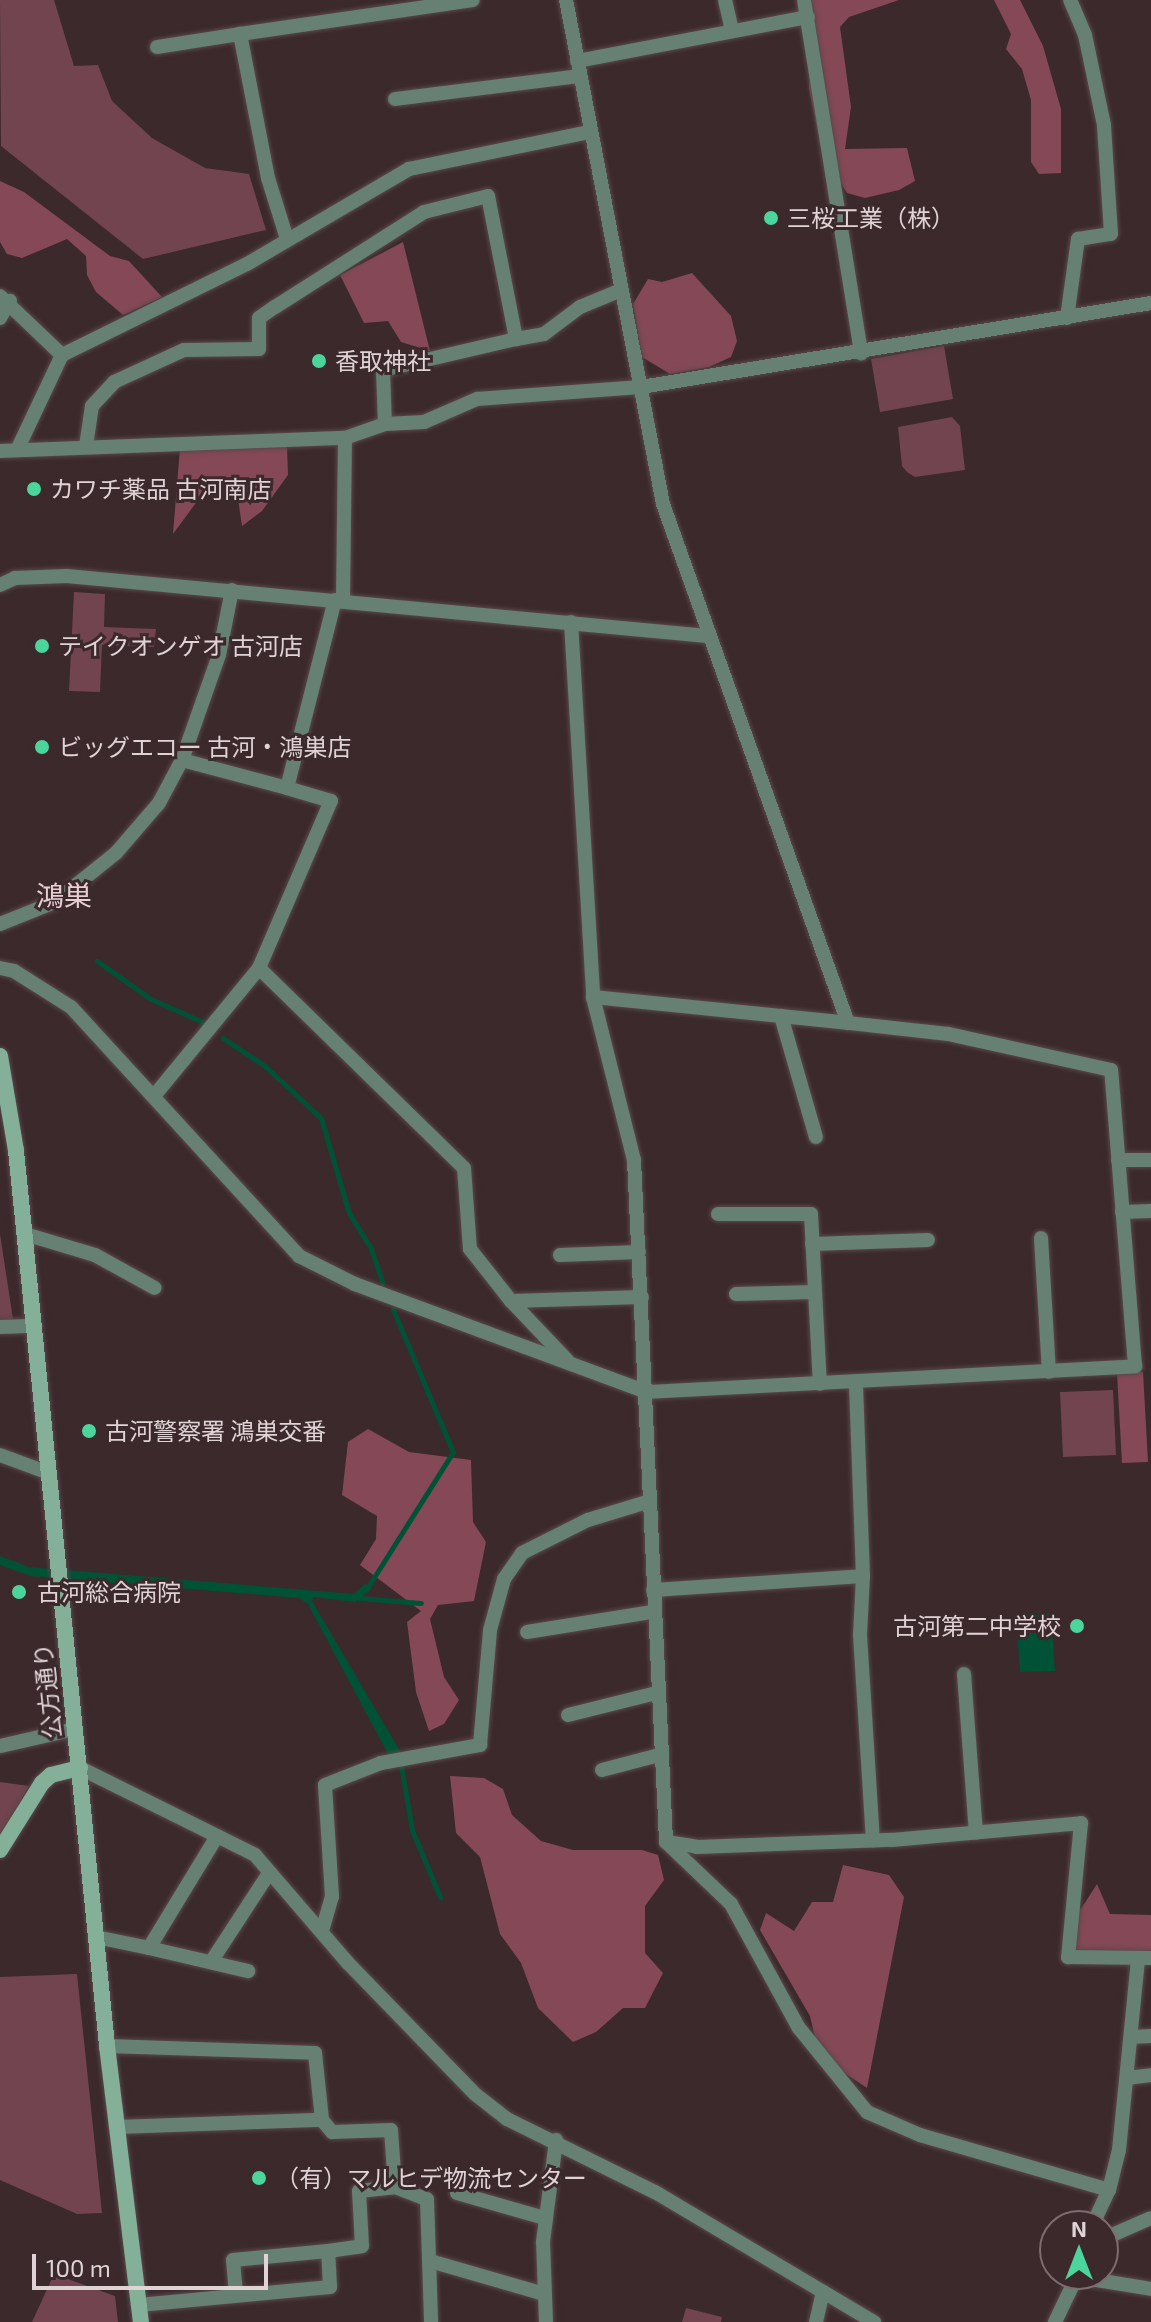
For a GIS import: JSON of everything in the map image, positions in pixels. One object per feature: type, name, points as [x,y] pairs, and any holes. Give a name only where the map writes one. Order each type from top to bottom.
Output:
[{"type":"street","points":[[157,47],[473,0]]},
{"type":"street","points":[[566,0],[663,504],[707,636],[848,1023]]},
{"type":"street","points":[[725,0],[732,30]]},
{"type":"street","points":[[804,0],[861,353]]},
{"type":"street","points":[[1067,318],[1078,239],[1111,234],[1104,125],[1085,35],[1070,0]]},
{"type":"street","points":[[577,61],[808,17]]},
{"type":"street","points":[[240,34],[268,178],[287,239]]},
{"type":"street","points":[[395,99],[580,76]]},
{"type":"street","points":[[18,448],[62,355],[287,239],[409,169],[589,132]]},
{"type":"street","points":[[86,446],[92,406],[114,382],[184,350],[259,349],[259,318],[437,209],[488,196],[516,339]]},
{"type":"street","points":[[385,424],[383,370],[544,334],[580,307],[621,290]]},
{"type":"street","points":[[0,318],[5,299],[62,355]]},
{"type":"street","points":[[0,451],[345,438],[385,424],[424,422],[477,399],[641,387],[1151,303]]},
{"type":"street","points":[[287,788],[339,600],[345,438]]},
{"type":"street","points":[[0,585],[15,578],[67,576],[707,636]]},
{"type":"street","points":[[0,924],[55,902],[116,853],[159,803],[182,760],[219,655],[232,590]]},
{"type":"street","points":[[571,622],[593,997],[634,1160],[647,1392],[652,1612],[666,1842],[731,1904],[799,2028],[867,2112],[920,2135],[1109,2190]]},
{"type":"street","points":[[154,1096],[259,968],[331,801],[182,760]]},
{"type":"street","points":[[0,968],[25,976],[71,1007],[299,1256],[355,1284],[647,1392],[1135,1366],[1111,1070],[948,1034],[593,997]]},
{"type":"street","points":[[259,968],[464,1168],[470,1249],[511,1301],[570,1363]]},
{"type":"street","points":[[781,1016],[816,1137]]},
{"type":"street","name":"公方通り","points":[[0,1056],[25,1234],[107,2046],[140,2313]]},
{"type":"street","points":[[1118,1160],[1151,1160]]},
{"type":"street","points":[[1122,1212],[1151,1211]]},
{"type":"street","points":[[718,1214],[811,1214],[820,1384]]},
{"type":"street","points":[[25,1234],[95,1255],[155,1288]]},
{"type":"street","points":[[1041,1238],[1049,1372]]},
{"type":"street","points":[[812,1244],[928,1240]]},
{"type":"street","points":[[560,1255],[639,1252]]},
{"type":"street","points":[[736,1294],[815,1292]]},
{"type":"street","points":[[511,1301],[642,1297]]},
{"type":"street","points":[[0,1327],[35,1326]]},
{"type":"street","points":[[856,1382],[863,1576],[860,1635],[873,1841]]},
{"type":"street","points":[[0,1455],[49,1473]]},
{"type":"street","points":[[322,1931],[332,1897],[325,1785],[381,1763],[480,1745],[490,1630],[504,1579],[522,1553],[588,1520],[650,1501]]},
{"type":"street","points":[[653,1590],[863,1576]]},
{"type":"street","points":[[527,1632],[652,1612]]},
{"type":"street","points":[[964,1674],[976,1833]]},
{"type":"street","points":[[568,1715],[656,1693]]},
{"type":"street","points":[[0,1746],[75,1729]]},
{"type":"street","points":[[602,1770],[659,1755]]},
{"type":"street","points":[[3,1844],[51,1775],[80,1768],[255,1855],[475,2094],[507,2119],[556,2140],[740,2239],[874,2322]]},
{"type":"street","points":[[666,1842],[697,1847],[873,1841],[1081,1823],[1068,1957],[1144,1959],[1109,2190],[1100,2210]]},
{"type":"street","points":[[149,1948],[217,1836]]},
{"type":"street","points":[[211,1962],[269,1873]]},
{"type":"street","points":[[96,1937],[248,1971]]},
{"type":"street","points":[[1131,2037],[1151,2036]]},
{"type":"street","points":[[107,2046],[315,2053],[322,2120],[332,2132],[391,2130],[395,2187]]},
{"type":"street","points":[[1127,2078],[1151,2075]]},
{"type":"street","points":[[117,2127],[322,2120]]},
{"type":"street","points":[[546,2322],[545,2218],[556,2140]]},
{"type":"street","points":[[236,2294],[233,2260],[362,2246],[359,2191],[395,2187],[427,2199],[431,2322]]},
{"type":"street","points":[[457,2193],[545,2218]]},
{"type":"street","points":[[1119,2232],[1151,2218]]},
{"type":"street","points":[[140,2313],[236,2294],[330,2287],[328,2251]]},
{"type":"street","points":[[430,2261],[544,2294]]},
{"type":"street","points":[[1119,2283],[1151,2289]]},
{"type":"street","points":[[1055,2322],[1071,2290]]},
{"type":"street","points":[[816,2322],[823,2292]]},
{"type":"shaded area","points":[[0,0],[54,0],[74,66],[98,65],[112,101],[152,138],[205,168],[249,174],[266,230],[143,259],[1,146]]},
{"type":"shaded area","points":[[812,0],[899,0],[849,17],[840,27],[851,107],[845,149],[907,148],[915,181],[899,190],[865,198],[847,193],[822,153],[809,88]]},
{"type":"shaded area","points":[[994,0],[1020,0],[1043,46],[1061,109],[1061,173],[1039,174],[1031,162],[1031,100],[1022,69],[1006,49],[1011,34]]},
{"type":"shaded area","points":[[0,181],[24,192],[110,256],[129,261],[162,297],[123,315],[96,292],[87,275],[86,256],[67,239],[22,258],[7,254],[0,242]]},
{"type":"shaded area","points":[[403,242],[430,351],[401,342],[388,321],[364,323],[340,275]]},
{"type":"shaded area","points":[[692,273],[731,316],[737,341],[731,357],[709,367],[670,374],[642,357],[633,304],[648,279],[662,282]]},
{"type":"shaded area","points":[[944,346],[953,399],[880,412],[871,359]]},
{"type":"shaded area","points":[[952,417],[960,426],[965,470],[915,477],[907,472],[902,466],[898,427]]},
{"type":"shaded area","points":[[287,444],[288,475],[262,511],[242,526],[238,499],[201,496],[173,534],[180,448]]},
{"type":"shaded area","points":[[74,592],[105,594],[104,627],[156,629],[154,647],[102,645],[100,692],[69,691]]},
{"type":"shaded area","points":[[0,1234],[13,1319],[0,1320]]},
{"type":"shaded area","points":[[1143,1372],[1148,1462],[1122,1463],[1117,1373]]},
{"type":"shaded area","points":[[1113,1390],[1116,1455],[1063,1457],[1060,1392]]},
{"type":"shaded area","points":[[368,1429],[409,1452],[471,1460],[473,1522],[486,1542],[474,1601],[438,1605],[430,1619],[444,1677],[459,1700],[444,1724],[429,1731],[416,1692],[407,1622],[421,1611],[360,1565],[376,1539],[377,1516],[342,1495],[348,1442]]},
{"type":"shaded area","points":[[0,1556],[29,1567],[354,1594],[365,1584],[372,1588],[355,1602],[313,1597],[312,1601],[407,1763],[395,1767],[308,1604],[299,1598],[30,1576],[0,1565]]},
{"type":"shaded area","points":[[1051,1613],[1055,1671],[1020,1672],[1016,1614]]},
{"type":"shaded area","points":[[450,1776],[484,1778],[503,1789],[512,1815],[541,1841],[573,1850],[642,1850],[658,1855],[664,1880],[645,1906],[645,1953],[663,1973],[645,2008],[623,2008],[596,2032],[573,2042],[538,2008],[521,1963],[500,1934],[480,1857],[456,1833]]},
{"type":"shaded area","points":[[0,1782],[29,1786],[0,1836]]},
{"type":"shaded area","points":[[843,1865],[889,1875],[904,1897],[867,2088],[819,2056],[810,2016],[760,1930],[766,1913],[794,1931],[812,1902],[833,1902]]},
{"type":"shaded area","points":[[1097,1884],[1110,1914],[1151,1915],[1151,1952],[1076,1951],[1077,1915]]},
{"type":"shaded area","points":[[77,1974],[102,2213],[77,2214],[0,2180],[0,1977]]},
{"type":"shaded area","points":[[54,2274],[115,2296],[118,2322],[32,2322]]},
{"type":"shaded area","points":[[686,2308],[722,2317],[721,2322],[682,2322]]},
{"type":"waterway","points":[[97,961],[151,999],[203,1022]]},
{"type":"waterway","points":[[223,1038],[265,1066],[321,1118],[349,1213],[370,1246],[383,1283]]},
{"type":"waterway","points":[[366,1590],[453,1452],[393,1309]]},
{"type":"waterway","points":[[359,1598],[421,1603]]},
{"type":"waterway","points":[[401,1765],[412,1830],[440,1897]]},
{"type":"place","name":"三桜工業（株）","points":[[771,218]]},
{"type":"place","name":"香取神社","points":[[319,361]]},
{"type":"place","name":"カワチ薬品 古河南店","points":[[34,489]]},
{"type":"place","name":"テイクオンゲオ 古河店","points":[[42,646]]},
{"type":"place","name":"ビッグエコー 古河・鴻巣店","points":[[42,747]]},
{"type":"place","name":"古河警察署 鴻巣交番","points":[[89,1431]]},
{"type":"place","name":"古河総合病院","points":[[19,1592]]},
{"type":"place","name":"古河第二中学校","points":[[1077,1626]]},
{"type":"place","name":"（有）マルヒデ物流センター","points":[[259,2178]]},
{"type":"district","name":"鴻巣","points":[[64,895]]}]
